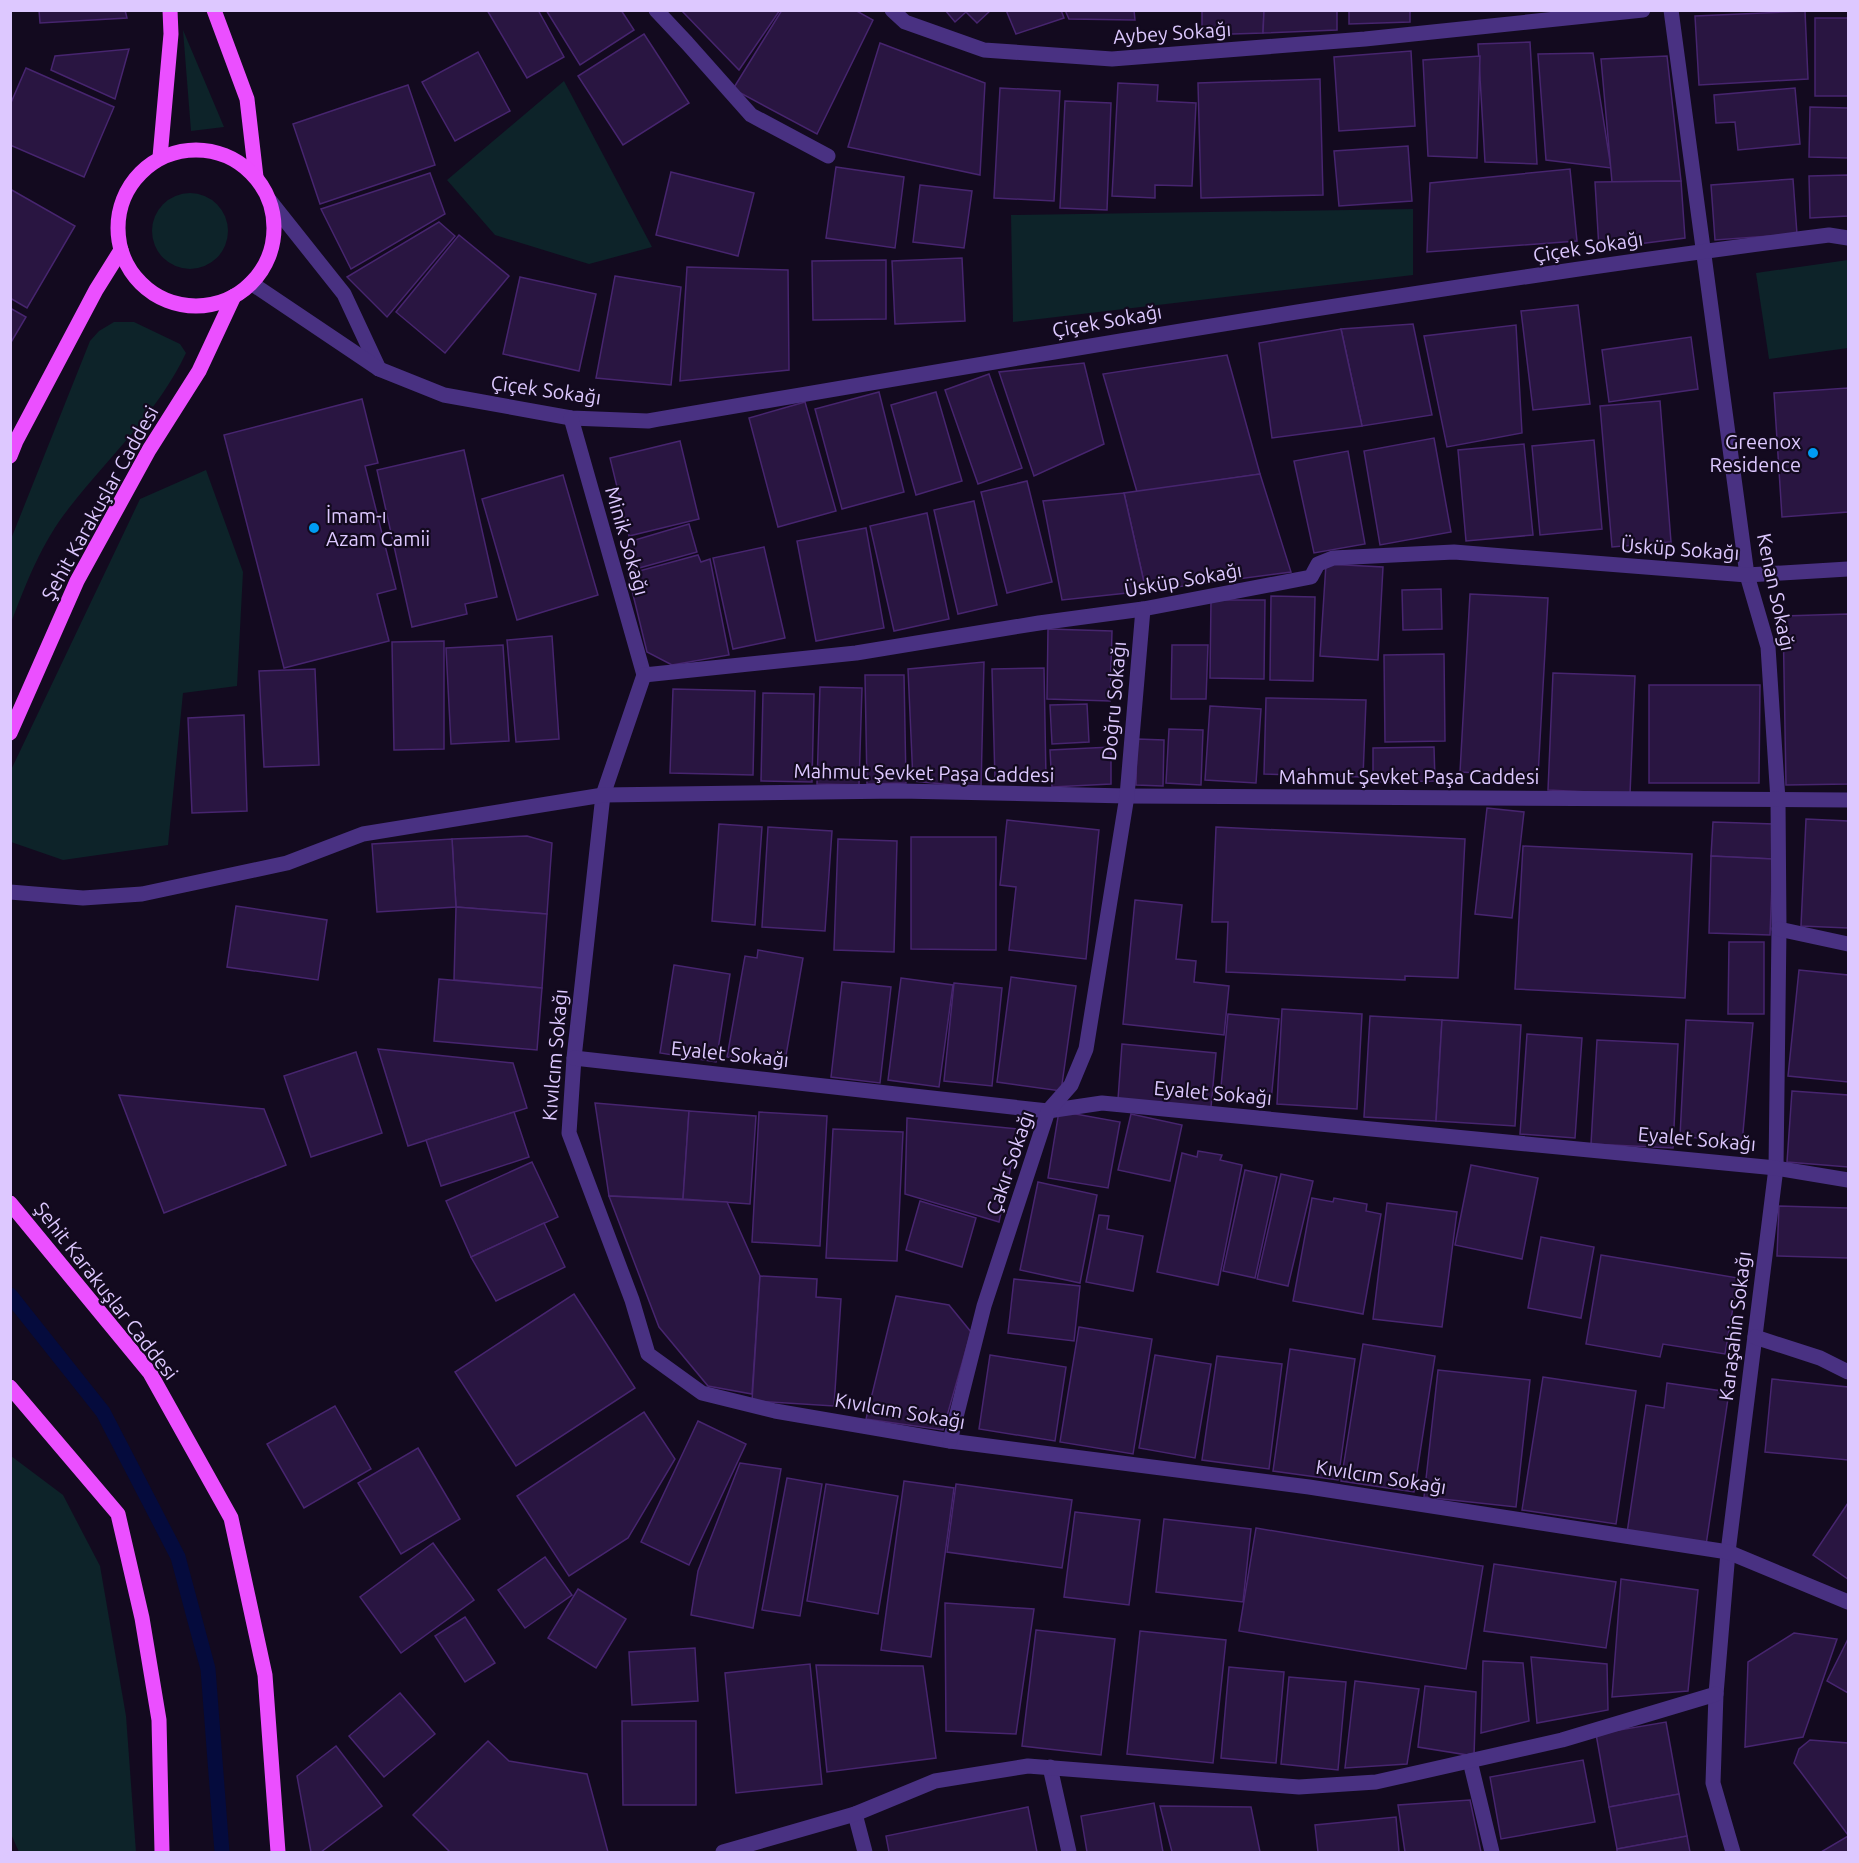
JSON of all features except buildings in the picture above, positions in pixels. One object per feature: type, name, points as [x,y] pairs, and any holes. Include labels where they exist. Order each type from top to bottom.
[{"type":"main road","points":[[160,158],[171,34],[170,10]]},
{"type":"main road","points":[[214,10],[248,99],[256,177]]},
{"type":"main road","points":[[185,150],[212,151],[236,160],[256,177],[270,201],[274,222],[272,244],[265,265],[251,283],[234,296],[212,304],[189,306],[166,300],[147,288],[131,272],[121,250],[118,229],[120,207],[128,188],[142,170],[160,158],[185,150]]},
{"type":"main road","points":[[10,456],[96,290],[121,250]]},
{"type":"main road","name":"Şehit Karakuşlar Caddesi","points":[[10,733],[77,581],[149,450],[199,371],[234,296]]},
{"type":"main road","name":"Şehit Karakuşlar Caddesi","points":[[10,1203],[150,1373],[231,1518],[265,1675],[278,1852]]},
{"type":"main road","points":[[10,1387],[118,1514],[142,1618],[159,1720],[162,1852]]},
{"type":"street","points":[[656,10],[751,115],[828,156]]},
{"type":"street","name":"Aybey Sokağı","points":[[892,10],[905,22],[984,50],[1112,59],[1353,40],[1643,10]]},
{"type":"street","name":"Kenan Sokağı","points":[[1671,10],[1747,575],[1768,647],[1778,800]]},
{"type":"street","points":[[270,201],[344,294],[380,369]]},
{"type":"street","name":"Çiçek Sokağı","points":[[251,283],[380,369],[444,395],[571,418],[648,421],[1200,326],[1703,250],[1829,235],[1848,238]]},
{"type":"street","name":"Minik Sokağı","points":[[571,418],[644,675]]},
{"type":"street","name":"Üsküp Sokağı","points":[[644,675],[856,653],[1039,623],[1143,609],[1311,577],[1318,564],[1333,558],[1454,552],[1747,575],[1848,569]]},
{"type":"street","name":"Doğru Sokağı","points":[[1127,796],[1143,609]]},
{"type":"street","points":[[603,795],[644,675]]},
{"type":"street","name":"Mahmut Şevket Paşa Caddesi","points":[[10,892],[83,898],[142,894],[287,863],[363,834],[603,795],[900,791],[1127,796],[1848,800]]},
{"type":"street","name":"Kıvılcım Sokağı","points":[[603,795],[574,1058],[569,1133],[632,1300],[648,1354],[702,1393],[775,1411],[950,1441],[1309,1487],[1728,1552],[1848,1602]]},
{"type":"street","name":"Çakır Sokağı","points":[[950,1441],[984,1306],[1048,1111],[1071,1085],[1086,1049],[1127,796]]},
{"type":"street","name":"Karaşahin Sokağı","points":[[1733,1852],[1713,1783],[1716,1694],[1728,1552],[1776,1168],[1778,800]]},
{"type":"street","points":[[1779,929],[1848,944]]},
{"type":"street","name":"Eyalet Sokağı","points":[[574,1058],[1048,1111],[1102,1103],[1776,1168],[1848,1180]]},
{"type":"street","points":[[1755,1337],[1820,1358],[1848,1372]]},
{"type":"street","points":[[723,1852],[855,1814],[934,1781],[1028,1766],[1299,1787],[1376,1782],[1562,1740],[1716,1694]]},
{"type":"street","points":[[1470,1761],[1492,1852]]},
{"type":"street","points":[[1050,1767],[1069,1852]]},
{"type":"street","points":[[855,1814],[865,1852]]},
{"type":"shaded area","points":[[183,30],[224,127],[191,131]]},
{"type":"shaded area","points":[[564,81],[652,247],[589,264],[495,235],[447,180]]},
{"type":"shaded area","points":[[190,193],[204,196],[217,204],[225,217],[228,231],[225,245],[217,258],[204,266],[190,269],[176,266],[163,258],[155,245],[152,231],[155,217],[163,204],[176,196]]},
{"type":"shaded area","points":[[1413,209],[1413,275],[1013,322],[1011,215]]},
{"type":"shaded area","points":[[1848,260],[1848,348],[1769,359],[1756,273]]},
{"type":"shaded area","points":[[114,322],[134,322],[180,344],[186,353],[175,375],[147,415],[59,521],[36,563],[11,623],[11,539],[90,341],[99,331]]},
{"type":"shaded area","points":[[206,470],[243,572],[237,686],[183,693],[168,845],[63,860],[11,842],[11,770],[140,499]]},
{"type":"shaded area","points":[[11,1456],[63,1495],[100,1566],[126,1716],[136,1852],[19,1852],[11,1834]]},
{"type":"waterway","points":[[10,1295],[103,1412],[178,1557],[208,1669],[222,1852]]},
{"type":"place","name":"Greenox Residence","points":[[1813,453]]},
{"type":"place","name":"İmam-ı Azam Camii","points":[[314,528]]}]
